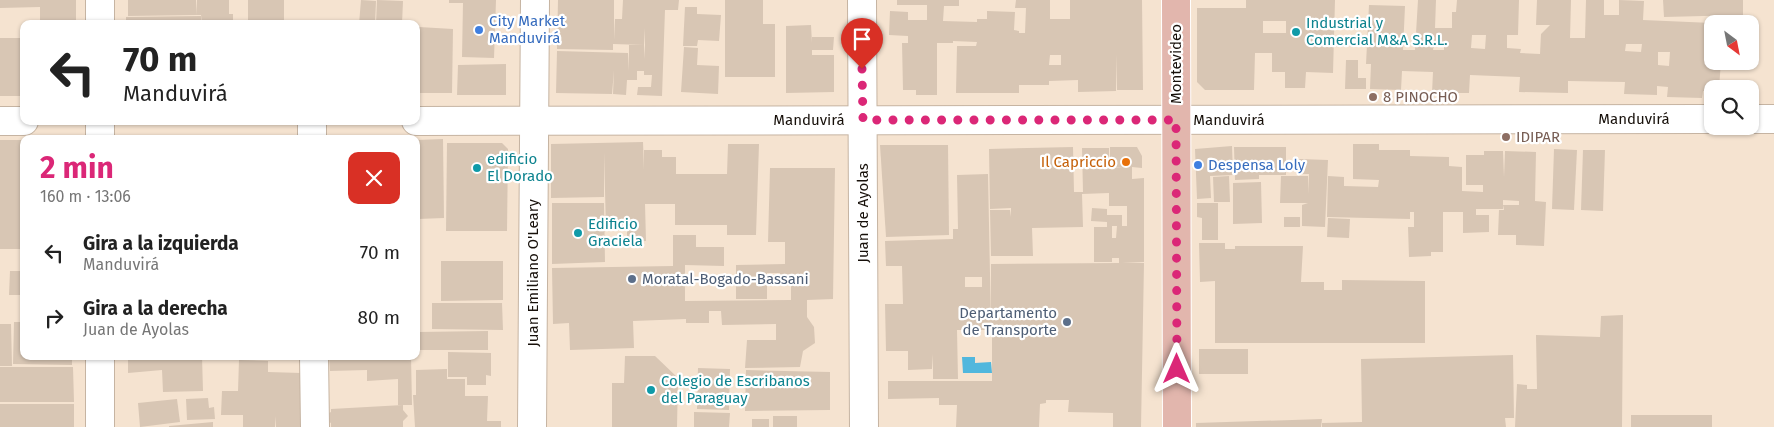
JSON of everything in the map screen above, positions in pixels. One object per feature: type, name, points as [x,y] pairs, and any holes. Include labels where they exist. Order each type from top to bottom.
[{"type":"main road","name":"Montevideo","points":[[1176,0],[1177,427]]},
{"type":"street","points":[[100,0],[100,20]]},
{"type":"street","name":"Juan Emiliano O'Leary","points":[[532,427],[535,0]]},
{"type":"street","name":"Juan de Ayolas","points":[[862,0],[864,427]]},
{"type":"street","name":"Manduvirá","points":[[420,121],[1704,119]]},
{"type":"street","points":[[1759,119],[1774,119]]},
{"type":"street","points":[[0,121],[20,121]]},
{"type":"street","points":[[100,360],[100,427]]},
{"type":"street","points":[[314,360],[315,427]]},
{"type":"water","points":[[962,357],[975,357],[975,363],[991,362],[992,373],[963,373]]},
{"type":"building","points":[[0,0],[76,0],[76,20],[40,20],[40,7],[0,8]]},
{"type":"building","points":[[128,0],[196,0],[197,15],[128,16]]},
{"type":"building","points":[[197,0],[229,0],[229,14],[233,14],[233,20],[202,20],[201,15],[197,15]]},
{"type":"building","points":[[248,0],[284,0],[284,20],[248,20]]},
{"type":"building","points":[[361,0],[376,1],[375,20],[359,20]]},
{"type":"building","points":[[377,0],[403,1],[402,20],[376,20]]},
{"type":"building","name":"City Market Manduvirá","points":[[449,0],[496,0],[494,58],[462,57],[463,3],[449,3]]},
{"type":"building","points":[[558,0],[614,0],[614,40],[615,19],[622,19],[623,0],[679,0],[678,10],[665,10],[662,96],[637,95],[638,87],[651,87],[652,75],[644,75],[644,71],[637,71],[637,80],[627,80],[626,95],[613,94],[614,70],[612,94],[556,93],[557,51],[628,53],[629,71],[629,45],[644,45],[613,44],[613,50],[557,49]]},
{"type":"building","points":[[725,0],[763,0],[763,24],[775,24],[775,77],[725,77]]},
{"type":"building","points":[[897,0],[959,0],[959,6],[944,6],[943,21],[977,22],[977,19],[987,19],[987,11],[1015,12],[1014,30],[1019,31],[1019,33],[1025,33],[1026,8],[1015,8],[1016,0],[1050,0],[1050,19],[1070,19],[1070,0],[1142,0],[1143,90],[1117,90],[1116,54],[1116,91],[1078,92],[1078,80],[1049,81],[1049,85],[1019,85],[1019,93],[956,93],[957,46],[976,46],[977,42],[953,41],[953,43],[937,43],[937,95],[916,95],[916,90],[903,90],[902,43],[908,43],[908,36],[889,35],[890,11],[908,12],[908,20],[927,20],[927,5],[897,5]],"holes":[[[1050,55],[1061,55],[1061,65],[1049,65]]]},
{"type":"building","points":[[1246,0],[1335,0],[1333,73],[1306,72],[1305,88],[1285,88],[1285,72],[1272,72],[1272,53],[1255,53],[1254,90],[1205,90],[1197,82],[1197,8],[1246,8]],"holes":[[[1263,21],[1286,21],[1286,33],[1263,33]]]},
{"type":"building","points":[[1418,0],[1436,0],[1435,28],[1452,28],[1452,12],[1456,12],[1457,0],[1519,0],[1518,35],[1507,35],[1507,48],[1521,49],[1520,53],[1540,54],[1541,34],[1550,25],[1536,25],[1537,0],[1571,0],[1570,38],[1585,38],[1586,0],[1604,0],[1604,15],[1619,15],[1619,0],[1644,1],[1643,20],[1704,23],[1704,70],[1720,70],[1720,80],[1704,80],[1702,98],[1667,97],[1668,87],[1657,86],[1657,95],[1624,94],[1625,82],[1568,81],[1568,93],[1519,92],[1520,77],[1470,75],[1469,93],[1432,93],[1433,72],[1402,71],[1401,90],[1370,89],[1371,64],[1366,64],[1369,5],[1405,6],[1403,50],[1415,50]],"holes":[[[1472,35],[1486,35],[1485,49],[1471,48]],[[1626,44],[1642,44],[1641,52],[1625,51]],[[1434,45],[1444,45],[1444,50],[1433,50]],[[1658,52],[1670,52],[1669,66],[1658,65]]]},
{"type":"building","points":[[1663,0],[1743,0],[1743,15],[1664,17]]},
{"type":"building","points":[[685,7],[697,7],[697,14],[721,15],[719,41],[698,40],[697,46],[683,46]]},
{"type":"building","points":[[201,16],[201,20],[126,20],[126,17]]},
{"type":"building","points":[[811,25],[812,43],[812,37],[834,37],[833,50],[812,50],[812,55],[834,55],[834,92],[786,93],[786,26]]},
{"type":"building","points":[[420,27],[453,29],[452,93],[420,93]]},
{"type":"building","points":[[0,38],[20,38],[20,96],[0,96]]},
{"type":"building","points":[[684,47],[698,48],[697,65],[719,66],[718,94],[681,92]]},
{"type":"building","points":[[1346,60],[1358,60],[1358,78],[1366,78],[1366,89],[1345,89]]},
{"type":"building","points":[[506,64],[506,95],[457,95],[458,65]]},
{"type":"building","points":[[443,139],[444,218],[420,219],[420,140]]},
{"type":"building","points":[[0,140],[20,140],[20,249],[0,249]]},
{"type":"building","points":[[643,142],[644,170],[644,150],[662,150],[662,157],[676,157],[676,174],[727,174],[728,144],[759,144],[756,235],[727,235],[727,225],[675,225],[675,204],[645,204],[646,241],[627,242],[627,228],[606,229],[604,152],[604,197],[551,198],[551,144]]},
{"type":"building","name":"edificio El Dorado","points":[[447,143],[502,143],[508,149],[507,231],[446,231]]},
{"type":"building","points":[[1353,144],[1379,144],[1379,150],[1410,150],[1410,156],[1449,157],[1449,166],[1462,167],[1462,191],[1483,192],[1483,185],[1466,185],[1466,155],[1484,155],[1484,151],[1503,151],[1504,177],[1505,151],[1536,152],[1535,201],[1546,202],[1544,246],[1516,245],[1516,235],[1498,235],[1499,210],[1504,210],[1503,205],[1503,209],[1476,209],[1476,215],[1489,215],[1489,232],[1463,233],[1463,212],[1443,212],[1443,252],[1431,252],[1431,256],[1409,257],[1408,227],[1414,227],[1414,212],[1410,212],[1410,219],[1327,217],[1328,176],[1344,177],[1344,186],[1378,187],[1379,180],[1353,179]],"holes":[[[1503,200],[1519,201],[1519,205],[1503,205]]]},
{"type":"building","points":[[880,145],[948,145],[949,235],[886,237]]},
{"type":"building","points":[[1232,146],[1233,175],[1210,176],[1211,198],[1197,199],[1195,149]]},
{"type":"building","points":[[1073,147],[1074,192],[1083,192],[1082,148],[1109,148],[1109,168],[1123,168],[1110,167],[1110,147],[1137,147],[1142,156],[1142,168],[1132,167],[1132,179],[1144,178],[1144,262],[1122,262],[1144,263],[1141,427],[1113,427],[1113,413],[1068,412],[1069,400],[1046,400],[1046,403],[1040,404],[1039,427],[956,427],[957,405],[939,405],[939,398],[888,399],[888,381],[992,381],[992,330],[957,330],[958,379],[933,379],[933,354],[932,369],[908,370],[908,351],[886,351],[885,304],[903,304],[902,266],[886,266],[885,241],[953,239],[953,229],[958,229],[957,175],[988,174],[991,324],[991,264],[1119,263],[1119,258],[1112,258],[1112,262],[1094,262],[1094,227],[1107,227],[1107,222],[1091,221],[1092,208],[1107,209],[1107,215],[1122,215],[1122,226],[1127,226],[1127,206],[1109,206],[1109,193],[1082,194],[1083,227],[1032,228],[1033,256],[991,256],[990,210],[1010,210],[1011,217],[1011,208],[990,209],[989,149]],"holes":[[[1112,226],[1117,226],[1116,238],[1112,238]],[[965,277],[982,277],[982,287],[965,287]]]},
{"type":"building","points":[[1234,147],[1286,147],[1286,175],[1259,175],[1259,179],[1235,180]]},
{"type":"building","points":[[1554,149],[1577,150],[1574,210],[1552,209]]},
{"type":"building","points":[[1583,150],[1605,150],[1603,211],[1581,210]]},
{"type":"building","points":[[1299,159],[1328,160],[1325,227],[1302,226],[1302,205],[1308,203],[1280,203],[1281,176],[1308,176],[1308,194],[1309,174],[1299,174]]},
{"type":"building","points":[[770,168],[835,168],[833,299],[807,300],[807,317],[814,327],[815,343],[803,351],[800,367],[745,368],[747,340],[776,340],[776,324],[722,325],[721,311],[709,311],[709,323],[686,323],[686,319],[633,321],[634,348],[570,350],[569,323],[553,324],[552,268],[673,266],[673,235],[696,235],[696,247],[724,247],[724,266],[685,265],[685,301],[791,300],[791,275],[780,275],[780,273],[767,273],[767,299],[736,299],[736,265],[785,264],[785,242],[768,242]]},
{"type":"building","points":[[1229,176],[1230,202],[1214,202],[1213,177]]},
{"type":"building","points":[[1261,182],[1262,223],[1233,224],[1233,183]]},
{"type":"building","name":"Edificio Graciela","points":[[552,203],[604,203],[605,262],[552,264]]},
{"type":"building","points":[[1197,203],[1218,203],[1218,240],[1202,240],[1202,218],[1197,217]]},
{"type":"building","points":[[1284,217],[1300,217],[1300,227],[1284,227]]},
{"type":"building","points":[[1328,218],[1350,219],[1349,238],[1327,237]]},
{"type":"building","points":[[1199,243],[1225,243],[1225,249],[1235,249],[1235,246],[1303,246],[1301,282],[1324,282],[1324,290],[1342,290],[1342,280],[1425,281],[1425,343],[1215,343],[1215,281],[1200,282]]},
{"type":"building","points":[[441,261],[503,261],[503,300],[441,301]]},
{"type":"building","points":[[10,271],[20,271],[20,295],[9,295]]},
{"type":"building","points":[[432,303],[502,303],[503,330],[432,329]]},
{"type":"building","points":[[1623,315],[1622,427],[1515,427],[1517,384],[1527,385],[1527,389],[1537,389],[1536,335],[1600,337],[1601,316]]},
{"type":"building","points":[[14,322],[20,322],[20,360],[72,360],[72,365],[13,364]]},
{"type":"building","points":[[0,324],[11,324],[12,366],[0,366]]},
{"type":"building","points":[[488,331],[488,350],[420,350],[420,332]]},
{"type":"building","points":[[1199,349],[1248,349],[1248,374],[1199,374]]},
{"type":"building","points":[[448,352],[491,353],[491,376],[486,375],[486,385],[467,385],[467,377],[448,377]]},
{"type":"building","points":[[1513,355],[1514,418],[1505,418],[1506,427],[1322,427],[1322,423],[1362,422],[1361,359]]},
{"type":"building","points":[[625,356],[655,356],[678,378],[677,427],[612,427],[612,383],[624,383]]},
{"type":"building","points":[[128,360],[202,360],[203,391],[163,392],[162,370],[128,373]]},
{"type":"building","points":[[239,360],[268,361],[268,372],[301,373],[302,427],[276,427],[276,416],[275,427],[243,427],[243,415],[221,415],[222,391],[238,391]]},
{"type":"building","points":[[329,360],[411,360],[412,405],[398,405],[398,379],[367,381],[367,370],[330,371]]},
{"type":"building","points":[[0,367],[73,367],[74,402],[0,402]]},
{"type":"building","points":[[698,368],[730,369],[729,410],[697,409]]},
{"type":"building","points":[[447,369],[447,379],[465,379],[465,396],[488,396],[487,421],[501,421],[501,427],[415,427],[413,395],[416,395],[416,370]]},
{"type":"building","points":[[746,370],[830,372],[830,410],[745,411]]},
{"type":"building","points":[[208,398],[209,408],[214,407],[215,419],[187,420],[186,399]]},
{"type":"building","points":[[177,399],[180,422],[140,427],[138,403]]},
{"type":"building","points":[[0,404],[74,404],[74,427],[0,427]]},
{"type":"building","points":[[403,405],[403,410],[408,416],[403,421],[403,427],[331,427],[331,423],[327,421],[327,414],[331,412],[331,409]]},
{"type":"building","points":[[694,412],[730,413],[729,427],[694,427]]},
{"type":"building","points":[[1631,415],[1712,415],[1712,427],[1631,427]]},
{"type":"building","points":[[773,416],[797,416],[797,427],[773,427]]},
{"type":"building","points":[[752,419],[769,419],[769,427],[752,427]]},
{"type":"building","points":[[1322,419],[1321,427],[1196,427],[1196,423]]},
{"type":"building","points":[[213,422],[213,427],[169,427],[169,426]]},
{"type":"place","name":"City Market Manduvirá","points":[[479,30]]},
{"type":"place","name":"Industrial y Comercial M&A S.R.L.","points":[[1296,32]]},
{"type":"place","name":"8 PINOCHO","points":[[1373,97]]},
{"type":"place","name":"IDIPAR","points":[[1506,137]]},
{"type":"place","name":"Il Capriccio","points":[[1126,162]]},
{"type":"place","name":"Despensa Loly","points":[[1198,165]]},
{"type":"place","name":"edificio El Dorado","points":[[477,168]]},
{"type":"place","name":"Edificio Graciela","points":[[578,233]]},
{"type":"place","name":"Moratal-Bogado-Bassani","points":[[632,279]]},
{"type":"place","name":"Departamento de Transporte","points":[[1067,322]]},
{"type":"place","name":"Colegio de Escribanos del Paraguay","points":[[651,390]]},
{"type":"route","points":[[862,69],[863,120],[1176,120],[1177,369]]}]
